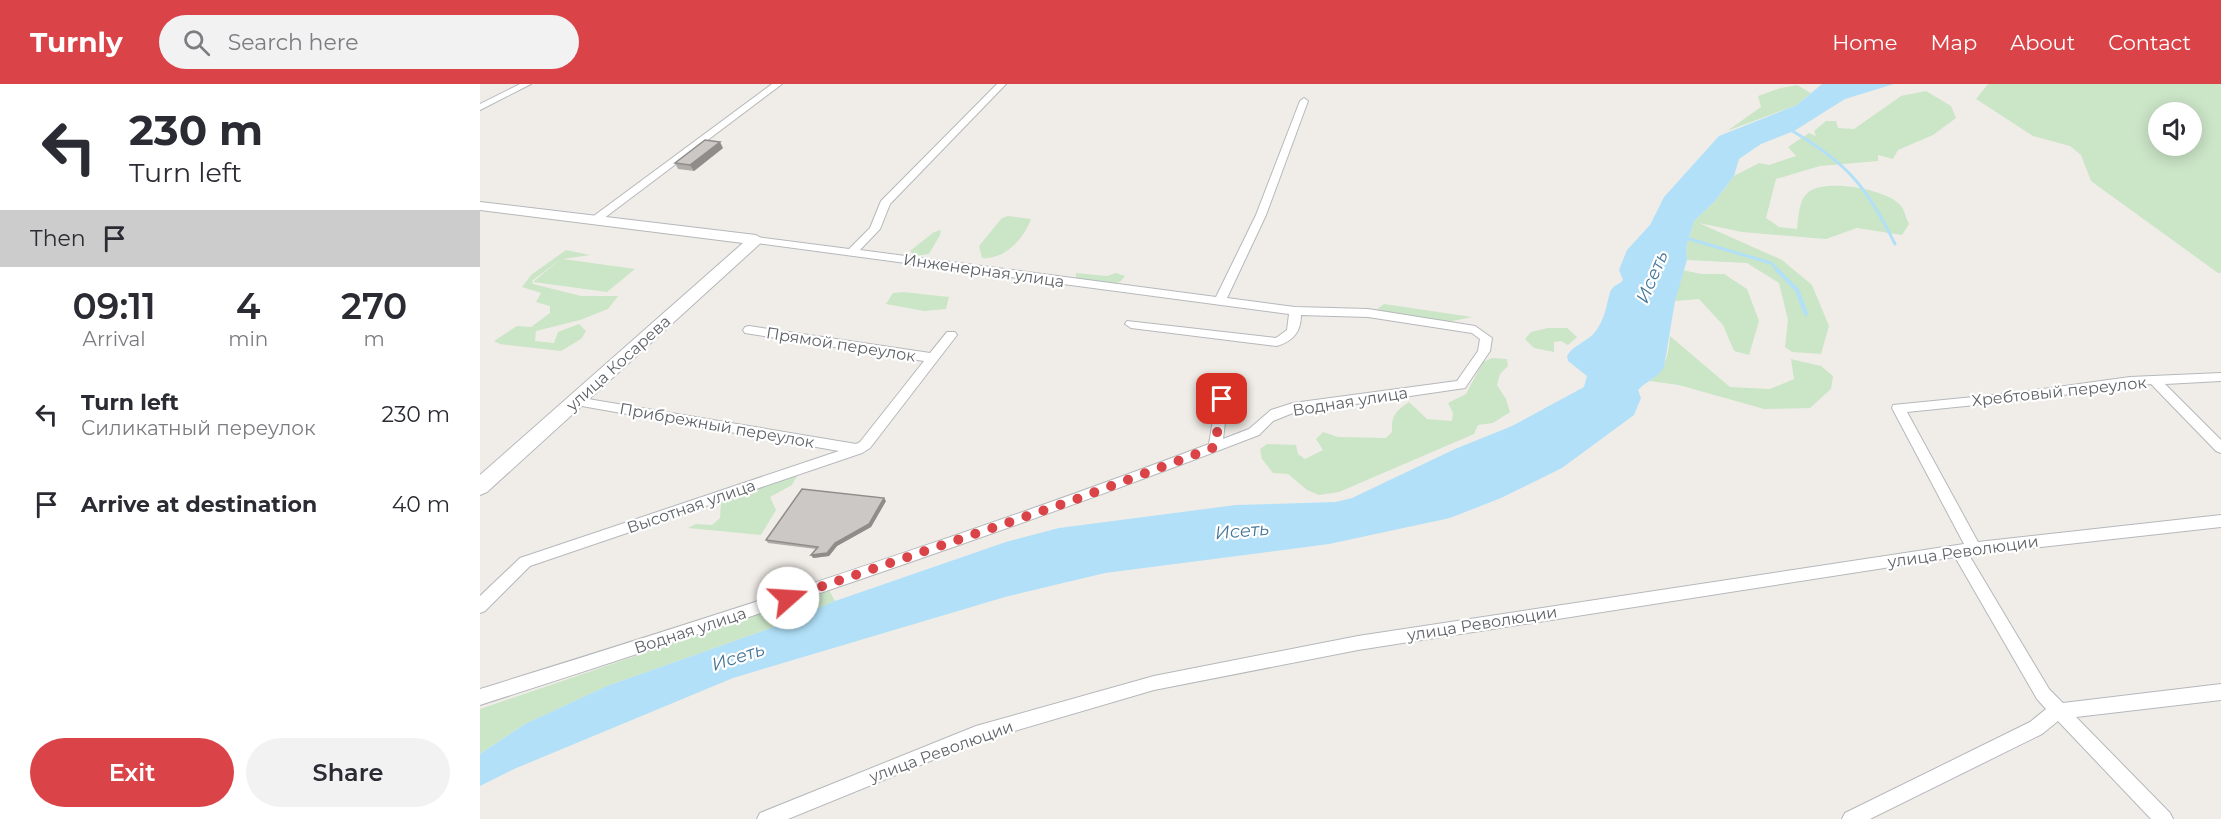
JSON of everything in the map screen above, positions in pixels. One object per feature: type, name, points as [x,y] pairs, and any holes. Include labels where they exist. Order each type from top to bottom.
[{"type":"street","points":[[480,107],[527,84]]},
{"type":"street","points":[[595,220],[778,84]]},
{"type":"street","points":[[852,252],[875,230],[885,203],[1002,84]]},
{"type":"street","points":[[1220,301],[1261,215],[1304,101]]},
{"type":"street","name":"Инженерная улица","points":[[480,206],[852,252],[1295,311],[1368,313],[1475,330],[1486,338]]},
{"type":"street","name":"улица Косарева","points":[[480,487],[756,240]]},
{"type":"street","points":[[1131,324],[1277,342],[1288,338],[1296,326],[1295,311]]},
{"type":"street","name":"Прямой переулок","points":[[749,330],[933,358]]},
{"type":"street","points":[[857,450],[864,445],[951,335]]},
{"type":"street","name":"Водная улица","points":[[480,697],[750,611],[1074,500],[1254,432],[1269,417],[1286,410],[1325,405],[1339,400],[1461,385],[1484,351],[1486,338]]},
{"type":"street","name":"Хребтовый переулок","points":[[1966,550],[1898,408],[2014,397],[2130,381],[2221,377]]},
{"type":"street","points":[[2156,381],[2221,448]]},
{"type":"street","points":[[1215,447],[1222,399]]},
{"type":"street","name":"Прибрежный переулок","points":[[576,401],[857,450]]},
{"type":"street","name":"Высотная улица","points":[[480,606],[525,562],[857,450]]},
{"type":"street","name":"улица Революции","points":[[765,819],[976,734],[1154,683],[1370,641],[1782,576],[1966,550],[2221,521]]},
{"type":"street","points":[[1966,550],[2043,694],[2057,711],[2151,802],[2164,819]]},
{"type":"street","points":[[1851,819],[2036,728],[2057,711],[2221,692]]},
{"type":"green space","points":[[1988,84],[2221,84],[2221,273],[2091,181],[2081,155],[2070,146],[2033,136],[1976,99]]},
{"type":"green space","points":[[1797,85],[1811,93],[1797,105],[1727,131],[1761,107],[1758,96]]},
{"type":"green space","points":[[1926,91],[1951,106],[1956,118],[1933,135],[1898,150],[1893,159],[1878,155],[1878,161],[1820,166],[1776,179],[1766,218],[1779,227],[1797,229],[1801,203],[1806,194],[1819,188],[1844,186],[1872,191],[1895,201],[1902,207],[1909,224],[1902,235],[1857,228],[1826,239],[1742,232],[1699,223],[1782,260],[1812,285],[1829,326],[1821,354],[1792,352],[1785,347],[1788,320],[1779,283],[1747,263],[1687,260],[1686,247],[1694,221],[1715,201],[1734,176],[1759,163],[1769,165],[1796,156],[1788,147],[1809,133],[1816,136],[1814,131],[1826,121],[1836,121],[1838,128],[1854,129],[1901,96]]},
{"type":"green space","points":[[1008,216],[1031,219],[1023,234],[1012,247],[998,256],[982,258],[979,246],[1002,218]]},
{"type":"green space","points":[[941,230],[929,254],[915,256],[910,251],[934,232]]},
{"type":"green space","points":[[566,250],[590,255],[563,259],[635,269],[607,292],[533,282],[561,259],[532,281],[533,284],[581,296],[618,296],[608,309],[580,320],[536,331],[535,341],[554,343],[558,332],[579,324],[586,331],[581,339],[561,351],[500,344],[494,341],[517,326],[531,327],[550,313],[550,306],[536,302],[541,293],[522,287],[531,275]]},
{"type":"green space","points":[[1682,270],[1701,274],[1724,274],[1747,289],[1759,321],[1749,355],[1734,351],[1723,325],[1699,299],[1675,301]]},
{"type":"green space","points":[[1076,273],[1107,276],[1116,273],[1125,276],[1120,282],[1115,283],[1076,279]]},
{"type":"green space","points":[[893,293],[949,297],[946,309],[924,311],[886,304]]},
{"type":"green space","points":[[1384,304],[1472,317],[1448,322],[1387,313],[1377,309]]},
{"type":"green space","points":[[1548,328],[1567,328],[1577,337],[1568,345],[1561,341],[1554,342],[1554,352],[1534,348],[1525,339],[1531,332]]},
{"type":"green space","points":[[1670,336],[1730,387],[1770,389],[1794,379],[1791,359],[1821,366],[1833,376],[1831,389],[1810,408],[1764,409],[1679,385],[1649,381],[1663,367]]},
{"type":"green space","points":[[1492,358],[1507,359],[1508,366],[1500,374],[1497,385],[1506,399],[1510,412],[1493,423],[1478,425],[1474,434],[1339,492],[1319,495],[1307,490],[1288,474],[1273,473],[1262,459],[1260,449],[1267,444],[1296,445],[1298,454],[1305,459],[1323,450],[1316,439],[1323,432],[1338,437],[1386,438],[1392,432],[1392,421],[1395,414],[1409,402],[1427,419],[1452,421],[1453,413],[1448,403],[1466,394],[1483,362]]},
{"type":"green space","points":[[799,473],[792,485],[770,497],[776,510],[761,535],[688,528],[696,524],[712,525],[720,518],[721,502]]},
{"type":"green space","points":[[829,590],[835,601],[771,628],[607,686],[525,724],[480,754],[480,709]]},
{"type":"water","name":"Исеть","points":[[1822,84],[1894,84],[1845,99],[1794,131],[1761,144],[1739,159],[1734,176],[1715,201],[1694,221],[1686,247],[1687,260],[1675,301],[1664,367],[1659,374],[1638,390],[1641,398],[1634,415],[1562,468],[1501,498],[1450,518],[1329,544],[1105,573],[1005,597],[733,678],[514,769],[480,786],[480,754],[525,724],[607,686],[771,628],[835,601],[1006,542],[1059,528],[1236,505],[1336,502],[1352,498],[1455,449],[1512,426],[1584,387],[1587,376],[1568,361],[1567,356],[1592,335],[1601,322],[1611,290],[1623,280],[1619,270],[1627,250],[1650,225],[1664,197],[1719,136],[1797,105]]},
{"type":"building","points":[[705,140],[720,142],[690,165],[675,163]]},
{"type":"building","points":[[802,489],[884,498],[869,524],[835,543],[827,553],[811,555],[818,547],[766,540]]},
{"type":"waterway","points":[[1789,129],[1840,164],[1864,190],[1895,244]]},
{"type":"waterway","points":[[1686,238],[1771,263],[1779,271]]},
{"type":"waterway","points":[[1777,270],[1797,290],[1806,314]]},
{"type":"route","points":[[788,598],[1074,500],[1215,447],[1222,399]]}]
